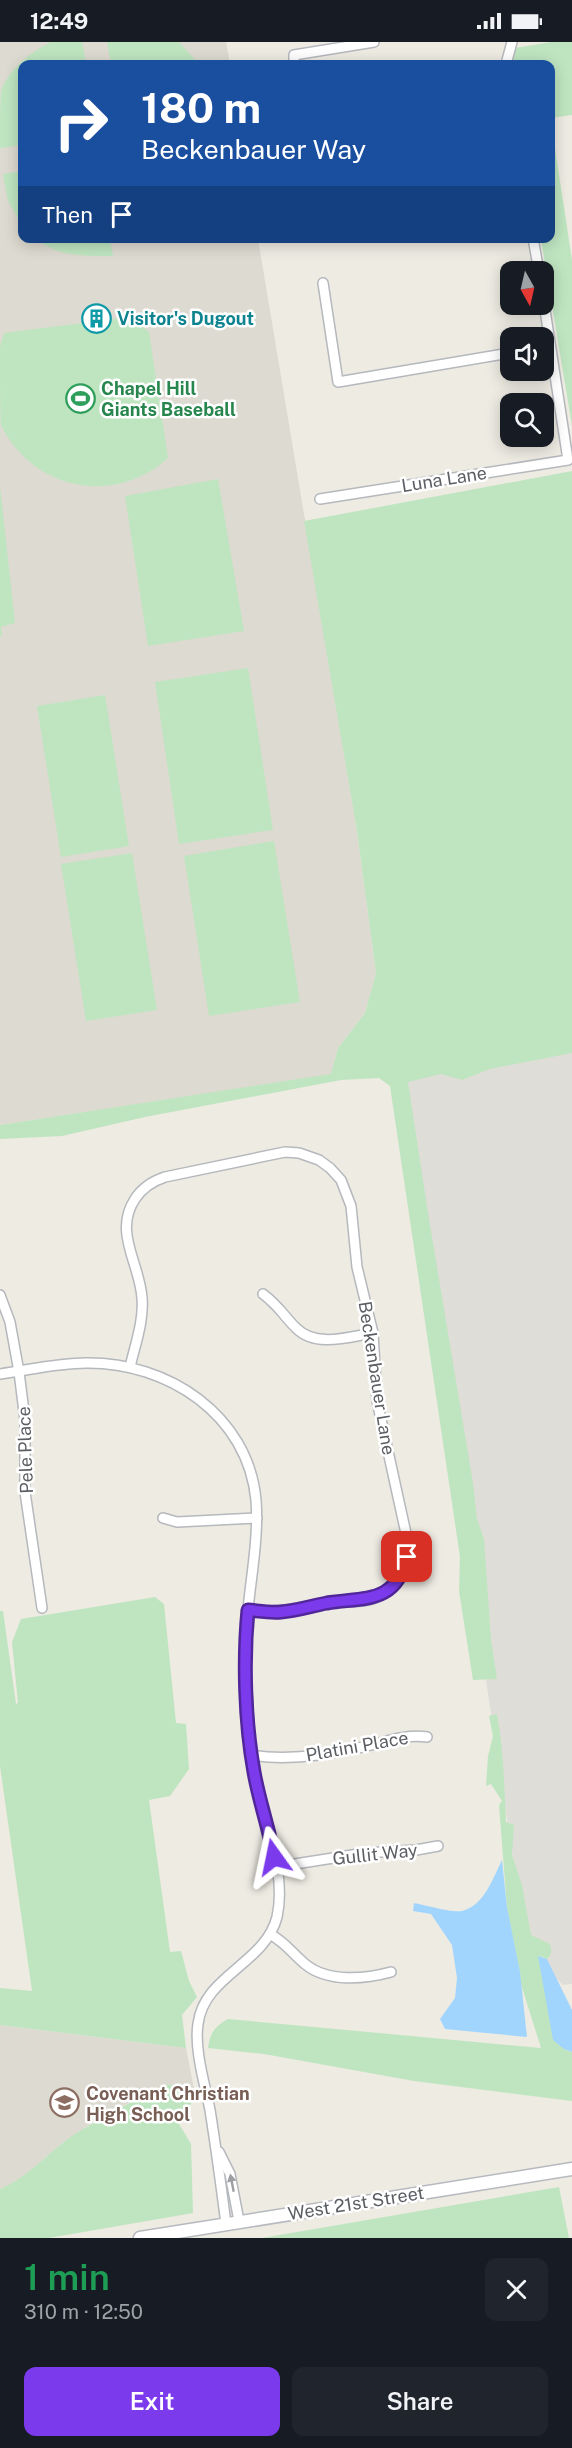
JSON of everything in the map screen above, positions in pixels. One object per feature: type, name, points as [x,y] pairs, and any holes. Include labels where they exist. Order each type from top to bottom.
[{"type":"street","points":[[294,60],[294,55],[374,42]]},
{"type":"street","points":[[507,60],[513,42]]},
{"type":"street","points":[[534,243],[537,261]]},
{"type":"street","points":[[323,283],[338,382],[500,355]]},
{"type":"street","name":"Luna Lane","points":[[320,499],[568,460],[553,381]]},
{"type":"street","name":"Beckenbauer Lane","points":[[130,1367],[141,1319],[142,1302],[140,1285],[127,1239],[126,1224],[131,1206],[142,1191],[154,1181],[165,1177],[275,1154],[297,1153],[314,1157],[337,1175],[349,1196],[357,1267],[373,1333],[377,1401],[407,1542],[407,1557],[394,1585],[376,1597],[282,1612],[248,1610]]},
{"type":"street","points":[[263,1294],[279,1307],[300,1332],[315,1339],[327,1340],[373,1333]]},
{"type":"street","name":"Pele Place","points":[[0,1295],[11,1327],[19,1372],[25,1420],[25,1492],[42,1608]]},
{"type":"street","points":[[0,1374],[79,1363],[130,1367],[182,1387],[207,1405],[224,1422],[248,1466],[255,1490],[257,1518],[246,1655],[251,1755],[276,1867],[279,1901],[270,1934],[259,1950],[210,1993],[203,2004],[198,2020],[198,2041],[226,2223]]},
{"type":"street","points":[[163,1518],[177,1522],[257,1518]]},
{"type":"street","name":"Platini Place","points":[[251,1755],[310,1755],[351,1749],[410,1735],[427,1737]]},
{"type":"street","name":"Gullit Way","points":[[276,1867],[364,1853],[416,1850],[438,1846]]},
{"type":"street","points":[[270,1934],[287,1944],[305,1964],[322,1974],[367,1978],[391,1972]]},
{"type":"street","points":[[216,2148],[230,2174],[239,2221]]},
{"type":"street","name":"West 21st Street","points":[[140,2238],[572,2169]]},
{"type":"shaded area","points":[[0,42],[226,42],[229,60],[18,60],[18,243],[259,243],[357,831],[376,973],[365,1013],[338,1048],[331,1075],[0,1125]]},
{"type":"shaded area","points":[[572,1039],[572,1984],[563,1985],[556,1978],[547,1959],[525,1940],[394,1067]]},
{"type":"shaded area","name":"Covenant Christian High School","points":[[0,2025],[186,2048],[195,2094],[183,2085],[164,2085],[99,2118],[60,2145],[17,2182],[0,2189]]},
{"type":"green space","points":[[51,42],[82,42],[85,60],[25,60]]},
{"type":"green space","points":[[107,42],[179,42],[195,60],[110,60]]},
{"type":"green space","points":[[551,42],[572,42],[572,115],[555,117],[555,60],[514,60],[515,48]]},
{"type":"green space","points":[[18,65],[18,146],[0,148],[1,91]]},
{"type":"green space","points":[[555,148],[572,260],[572,426],[554,315],[554,261],[545,261],[542,243],[555,243]]},
{"type":"green space","points":[[18,172],[18,218],[8,201],[3,174]]},
{"type":"green space","points":[[42,243],[111,243],[113,256],[63,252]]},
{"type":"green space","name":"Chapel Hill Giants Baseball","points":[[130,317],[149,332],[168,458],[147,473],[124,482],[100,486],[77,484],[54,477],[33,465],[15,447],[1,425],[0,347],[4,333]]},
{"type":"green space","points":[[572,471],[572,1053],[490,1069],[462,1080],[441,1074],[408,1082],[477,1519],[484,1539],[491,1639],[497,1679],[473,1680],[459,1591],[460,1557],[390,1086],[379,1078],[341,1080],[145,1117],[62,1136],[0,1139],[0,1125],[331,1074],[338,1048],[365,1013],[376,973],[357,831],[304,521]]},
{"type":"green space","points":[[218,479],[244,631],[148,646],[125,496]]},
{"type":"green space","points":[[0,487],[15,623],[1,627],[2,636],[0,636]]},
{"type":"green space","points":[[248,668],[273,830],[179,844],[155,682]]},
{"type":"green space","points":[[105,695],[129,846],[61,857],[37,706]]},
{"type":"green space","points":[[274,841],[300,1002],[209,1016],[184,856]]},
{"type":"green space","points":[[132,853],[157,1010],[86,1021],[61,864]]},
{"type":"green space","points":[[155,1597],[164,1604],[176,1723],[186,1724],[189,1769],[170,1796],[149,1800],[170,1952],[181,1951],[189,1981],[197,1997],[182,2015],[186,2048],[0,2025],[0,1988],[32,1991],[0,1766],[0,1611],[3,1611],[16,1704],[18,1703],[12,1642],[21,1619]]},
{"type":"green space","points":[[497,1714],[506,1822],[514,1825],[512,1855],[522,1885],[531,1935],[551,1946],[551,1954],[547,1959],[539,1956],[564,2049],[572,2052],[572,2101],[414,2081],[264,2054],[208,2048],[214,2030],[228,2019],[541,2048],[520,1981],[507,1907],[499,1805],[502,1801],[491,1784],[486,1786],[488,1756],[493,1736],[489,1716]]},
{"type":"green space","points":[[164,2085],[183,2085],[195,2094],[191,2104],[176,2119],[191,2144],[193,2213],[49,2238],[0,2238],[0,2189],[20,2178],[75,2134]]},
{"type":"green space","points":[[559,2187],[569,2238],[262,2238]]},
{"type":"water","points":[[502,1860],[507,1907],[520,1972],[527,2037],[445,2029],[440,2019],[455,1998],[457,1978],[452,1945],[431,1914],[413,1911],[414,1903],[452,1911],[470,1908],[487,1890]]},
{"type":"water","points":[[538,1956],[547,1959],[572,2010],[572,2052],[553,2040]]},
{"type":"place","name":"Visitor's Dugout","points":[[96,318]]},
{"type":"place","name":"Chapel Hill Giants Baseball","points":[[80,398]]},
{"type":"place","name":"Covenant Christian High School","points":[[65,2103]]},
{"type":"route","points":[[274,1857],[267,1821],[255,1780],[250,1745],[246,1655],[248,1610],[282,1612],[325,1603],[372,1599],[387,1591],[397,1581],[407,1557]]}]
